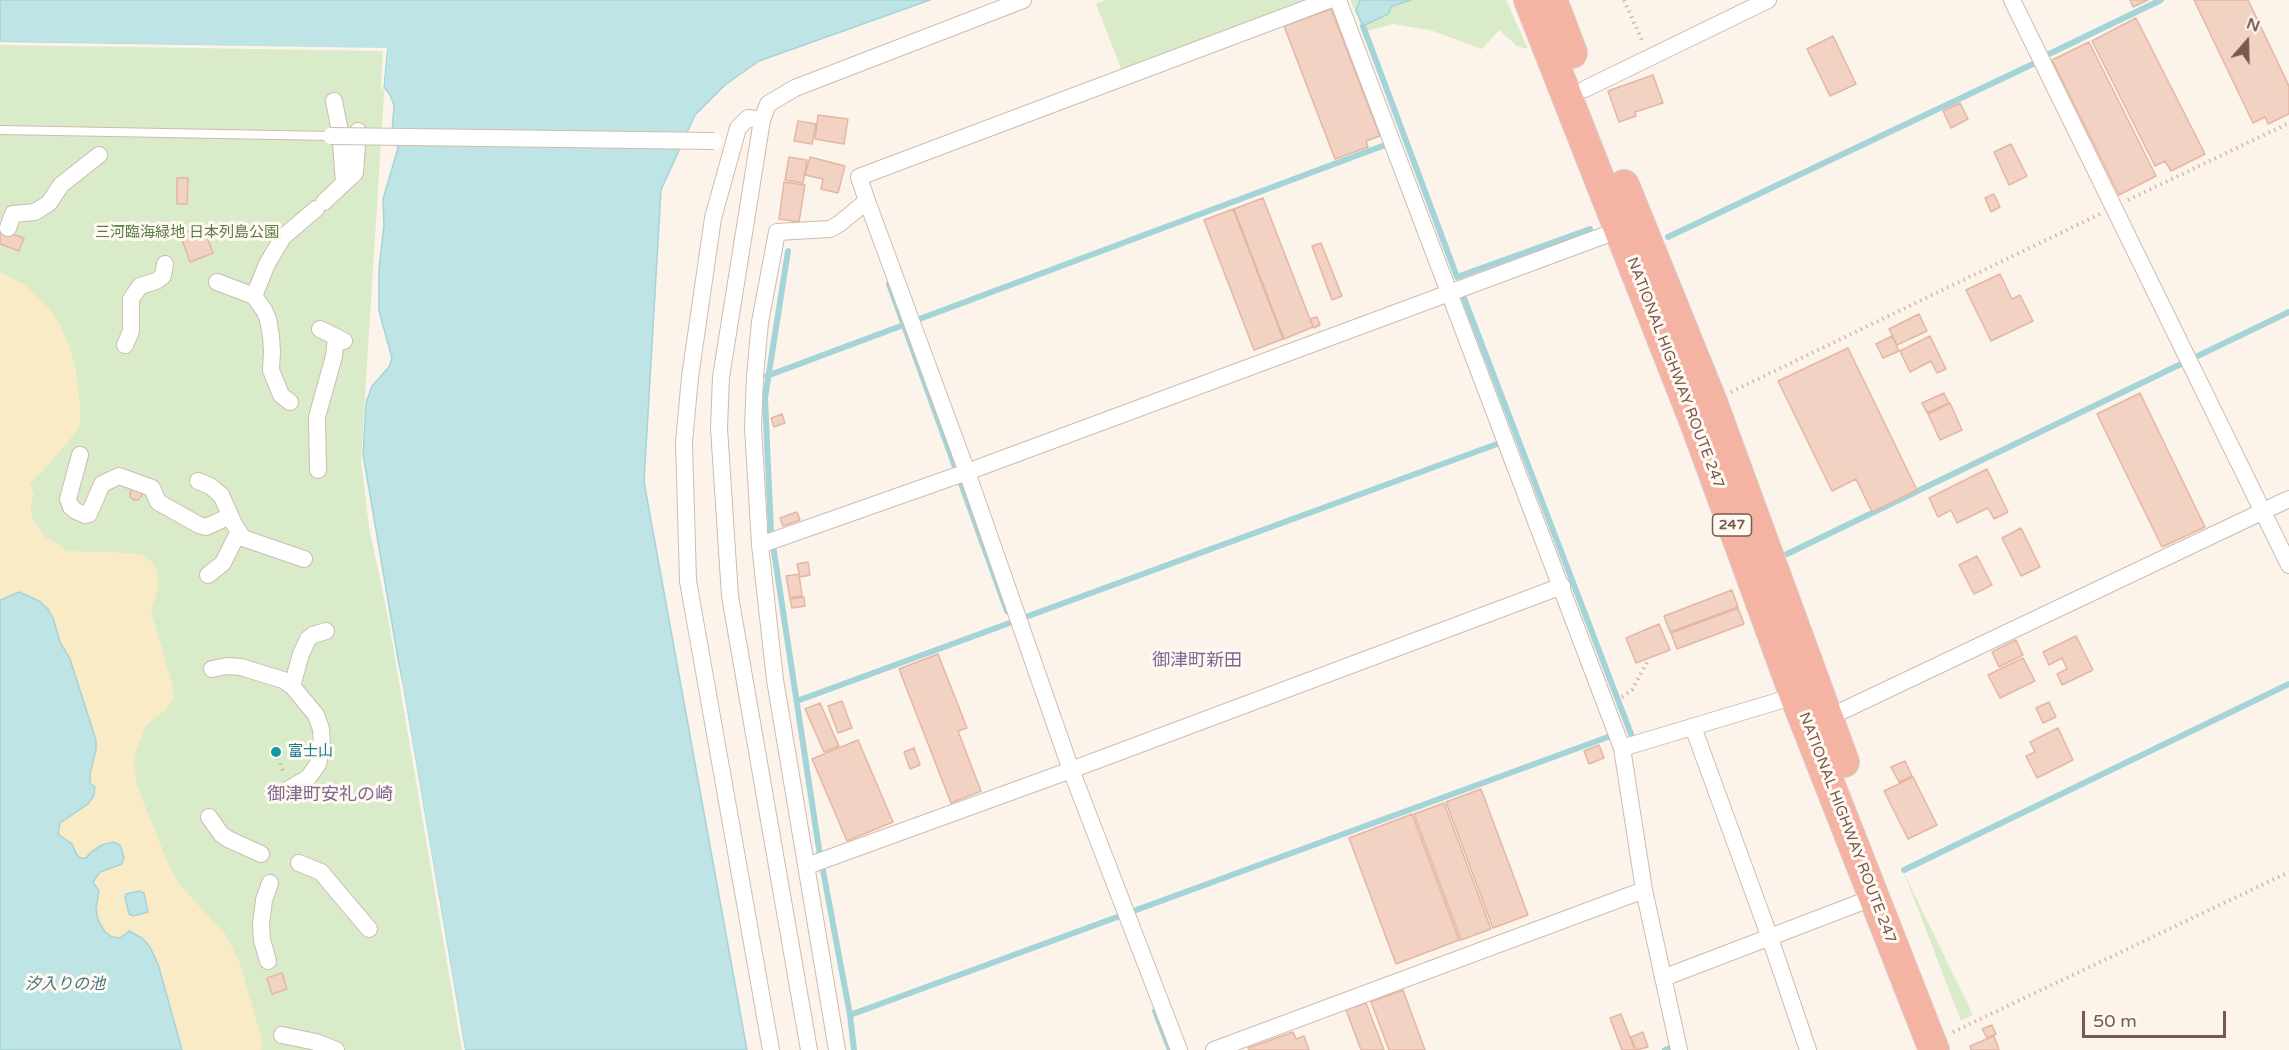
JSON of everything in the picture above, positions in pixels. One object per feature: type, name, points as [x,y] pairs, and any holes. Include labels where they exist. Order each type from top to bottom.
[{"type":"highway","name":"NATIONAL HIGHWAY ROUTE 247","points":[[1529,0],[1696,425],[1795,696],[1818,722]]},
{"type":"highway","name":"NATIONAL HIGHWAY ROUTE 247","points":[[1552,0],[1585,89],[1712,402],[1818,722],[1942,1045]]},
{"type":"street","points":[[809,1050],[730,596],[719,428],[721,377],[762,120],[768,104],[795,88],[1023,0]]},
{"type":"street","points":[[1179,1050],[1071,770],[859,177],[1329,0]]},
{"type":"street","points":[[1338,0],[1622,748],[1644,890],[1679,1050]]},
{"type":"street","points":[[1585,89],[1768,0]]},
{"type":"street","points":[[2012,0],[2289,565]]},
{"type":"street","points":[[334,101],[340,130],[344,183]]},
{"type":"street","points":[[762,120],[748,118],[738,128],[713,218],[690,377],[684,442],[688,581],[771,1050]]},
{"type":"street","points":[[254,296],[267,264],[283,237],[355,174],[358,131]]},
{"type":"street","points":[[331,136],[733,143]]},
{"type":"street","points":[[8,228],[13,214],[35,212],[50,203],[61,185],[99,155]]},
{"type":"street","points":[[837,1050],[775,680],[760,544],[753,427],[760,322],[777,232],[830,229],[867,201]]},
{"type":"street","points":[[760,544],[966,472],[1619,230]]},
{"type":"street","points":[[125,345],[131,331],[131,299],[140,286],[163,276],[165,264]]},
{"type":"street","points":[[217,282],[254,296],[268,319],[272,352],[271,370],[280,395],[290,402]]},
{"type":"street","points":[[318,470],[317,417],[340,339],[320,329]]},
{"type":"street","points":[[81,455],[68,499],[76,512],[89,514],[102,484],[119,476],[152,488],[158,502],[199,525],[206,527],[230,516]]},
{"type":"street","points":[[198,481],[210,486],[221,495],[243,538],[304,559]]},
{"type":"street","points":[[1818,722],[2289,499]]},
{"type":"street","points":[[208,575],[223,563],[239,534]]},
{"type":"street","points":[[807,866],[1562,586]]},
{"type":"street","points":[[292,686],[308,639],[326,631]]},
{"type":"street","points":[[212,669],[227,666],[248,669],[283,680],[292,686],[316,715],[322,746],[318,764],[314,772],[298,786],[289,789]]},
{"type":"street","points":[[1622,748],[1795,696]]},
{"type":"street","points":[[1693,727],[1808,1050]]},
{"type":"street","points":[[209,817],[221,834],[228,839],[261,854]]},
{"type":"street","points":[[299,863],[321,872],[369,929]]},
{"type":"street","points":[[268,961],[262,940],[261,924],[264,900],[270,883]]},
{"type":"street","points":[[1214,1050],[1644,890]]},
{"type":"street","points":[[1663,978],[1859,903]]},
{"type":"street","points":[[282,1035],[316,1042],[336,1050]]},
{"type":"lane","points":[[0,130],[331,136]]},
{"type":"path","points":[[1624,0],[1650,57]]},
{"type":"path","points":[[1712,402],[2289,123]]},
{"type":"path","points":[[1622,697],[1632,690],[1648,660]]},
{"type":"path","points":[[1942,1045],[2289,872]]},
{"type":"green space","points":[[1105,0],[1308,0],[1122,71],[1096,4]]},
{"type":"green space","points":[[1350,0],[1360,0],[1356,10],[1392,6],[1411,0],[1506,0],[1528,49],[1517,46],[1499,30],[1482,49],[1430,30],[1393,24],[1364,32]]},
{"type":"green space","name":"三河臨海緑地 日本列島公園","points":[[0,42],[387,48],[361,460],[369,527],[403,687],[465,1050],[182,1050],[158,964],[108,935],[102,928],[29,595],[0,600]]},
{"type":"green space","points":[[1904,873],[1973,1015],[1961,1021]]},
{"type":"sand","points":[[0,272],[27,286],[50,310],[69,345],[76,371],[80,424],[44,470],[29,484],[34,493],[30,507],[33,520],[46,538],[67,551],[133,553],[144,556],[152,562],[157,571],[159,585],[151,611],[174,691],[173,699],[164,711],[146,726],[136,751],[134,764],[137,786],[178,883],[225,934],[239,961],[263,1043],[261,1050],[182,1050],[158,964],[150,947],[112,937],[102,928],[98,920],[93,882],[100,872],[116,867],[113,842],[91,852],[86,858],[81,858],[72,844],[58,834],[60,823],[88,804],[94,795],[90,784],[90,774],[96,740],[70,659],[60,642],[53,618],[39,601],[29,595],[19,592],[0,600]]},
{"type":"water","points":[[0,0],[930,0],[759,61],[725,85],[695,115],[661,190],[644,482],[747,1050],[465,1050],[363,454],[366,403],[372,386],[389,367],[392,358],[379,311],[379,269],[384,225],[383,199],[398,148],[392,132],[394,105],[384,87],[387,49],[0,42]]},
{"type":"water","points":[[1360,0],[1411,0],[1392,6],[1388,14],[1363,26],[1356,10]]},
{"type":"water","name":"汐入りの池","points":[[19,592],[39,601],[48,609],[53,618],[60,642],[70,659],[96,740],[90,774],[90,783],[95,787],[94,795],[88,804],[60,823],[58,834],[72,844],[81,858],[86,858],[102,845],[113,842],[120,845],[124,857],[122,864],[100,872],[93,882],[99,891],[96,908],[98,920],[105,932],[112,937],[120,938],[129,931],[142,938],[150,947],[158,964],[182,1050],[0,1050],[0,600]]},
{"type":"water","points":[[139,891],[144,893],[148,912],[133,916],[129,914],[125,898],[126,894]]},
{"type":"pier","points":[[0,42],[387,48],[383,91],[381,87],[383,51],[0,45]]},
{"type":"pier","points":[[386,606],[403,687],[465,1050],[462,1050]]},
{"type":"building","points":[[2130,0],[2148,0],[2133,7]]},
{"type":"building","points":[[2194,0],[2248,0],[2289,86],[2289,114],[2268,124],[2265,117],[2253,123]]},
{"type":"building","points":[[1331,9],[1380,136],[1366,141],[1368,147],[1335,159],[1284,26]]},
{"type":"building","points":[[2136,18],[2205,154],[2171,171],[2165,161],[2155,166],[2092,41]]},
{"type":"building","points":[[1833,36],[1856,84],[1830,96],[1807,49]]},
{"type":"building","points":[[2089,42],[2156,176],[2119,195],[2052,60]]},
{"type":"building","points":[[1653,75],[1663,103],[1635,112],[1636,116],[1619,122],[1608,91]]},
{"type":"building","points":[[1960,103],[1968,119],[1951,128],[1943,111]]},
{"type":"building","points":[[818,115],[848,119],[844,144],[815,139]]},
{"type":"building","points":[[798,121],[816,124],[812,144],[794,141]]},
{"type":"building","points":[[2011,144],[2027,176],[2009,185],[1994,152]]},
{"type":"building","points":[[789,157],[807,160],[803,183],[785,180]]},
{"type":"building","points":[[810,157],[845,166],[838,193],[821,189],[823,179],[805,175]]},
{"type":"building","points":[[177,178],[188,178],[187,204],[177,204]]},
{"type":"building","points":[[784,182],[805,185],[799,222],[779,219]]},
{"type":"building","points":[[1994,194],[2000,207],[1991,212],[1985,198]]},
{"type":"building","points":[[1263,198],[1313,327],[1284,339],[1234,209]]},
{"type":"building","points":[[1233,209],[1283,339],[1254,350],[1204,220]]},
{"type":"building","points":[[203,226],[213,253],[190,262],[180,234]]},
{"type":"building","points":[[0,230],[24,238],[19,251],[0,244]]},
{"type":"building","points":[[1321,243],[1342,296],[1332,300],[1312,246]]},
{"type":"building","points":[[2000,274],[2012,299],[2020,295],[2033,321],[1991,341],[1966,290]]},
{"type":"building","points":[[1919,314],[1927,331],[1897,345],[1889,329]]},
{"type":"building","points":[[1317,317],[1320,325],[1314,328],[1310,319]]},
{"type":"building","points":[[1892,336],[1899,351],[1883,358],[1876,344]]},
{"type":"building","points":[[1930,336],[1946,369],[1937,373],[1931,361],[1910,372],[1900,351]]},
{"type":"building","points":[[1848,348],[1917,490],[1872,512],[1856,479],[1832,491],[1778,381]]},
{"type":"building","points":[[1944,393],[1949,403],[1927,413],[1922,403]]},
{"type":"building","points":[[2140,393],[2205,527],[2162,547],[2097,414]]},
{"type":"building","points":[[1950,403],[1962,430],[1940,440],[1928,414]]},
{"type":"building","points":[[782,414],[785,423],[774,427],[771,418]]},
{"type":"building","points":[[1987,469],[2008,512],[1994,519],[1988,508],[1957,523],[1951,510],[1938,517],[1929,498]]},
{"type":"building","points":[[133,488],[142,491],[142,496],[138,500],[130,497]]},
{"type":"building","points":[[797,512],[800,520],[783,526],[780,518]]},
{"type":"building","points":[[2021,528],[2040,567],[2021,576],[2002,538]]},
{"type":"building","points":[[1977,556],[1992,585],[1974,594],[1959,565]]},
{"type":"building","points":[[808,562],[810,575],[800,577],[797,564]]},
{"type":"building","points":[[799,574],[802,596],[790,598],[786,576]]},
{"type":"building","points":[[1732,590],[1738,607],[1670,632],[1664,616]]},
{"type":"building","points":[[804,597],[805,606],[792,608],[790,599]]},
{"type":"building","points":[[1738,608],[1744,624],[1677,649],[1671,633]]},
{"type":"building","points":[[1659,624],[1670,650],[1636,663],[1626,638]]},
{"type":"building","points":[[2076,636],[2093,670],[2062,685],[2057,674],[2067,669],[2062,658],[2049,665],[2043,652]]},
{"type":"building","points":[[2016,640],[2023,655],[1999,667],[1992,652]]},
{"type":"building","points":[[938,654],[967,728],[958,731],[981,791],[951,803],[899,669]]},
{"type":"building","points":[[2023,658],[2035,681],[2000,698],[1988,675]]},
{"type":"building","points":[[842,701],[852,728],[838,733],[828,706]]},
{"type":"building","points":[[2049,702],[2056,717],[2043,723],[2036,708]]},
{"type":"building","points":[[820,703],[839,746],[824,752],[805,709]]},
{"type":"building","points":[[2058,728],[2073,760],[2037,778],[2026,756],[2035,752],[2030,742]]},
{"type":"building","points":[[858,740],[893,822],[847,841],[812,759]]},
{"type":"building","points":[[1599,745],[1604,758],[1589,764],[1584,751]]},
{"type":"building","points":[[914,748],[920,765],[910,769],[904,752]]},
{"type":"building","points":[[1905,761],[1912,776],[1899,782],[1891,767]]},
{"type":"building","points":[[1913,777],[1937,825],[1908,839],[1884,791]]},
{"type":"building","points":[[1481,789],[1528,915],[1493,928],[1446,802]]},
{"type":"building","points":[[1444,803],[1491,929],[1461,940],[1414,814]]},
{"type":"building","points":[[1412,814],[1459,940],[1396,964],[1349,838]]},
{"type":"building","points":[[282,973],[287,989],[272,994],[267,978]]},
{"type":"building","points":[[1403,990],[1425,1050],[1389,1050],[1371,1002]]},
{"type":"building","points":[[1366,1003],[1384,1050],[1361,1050],[1346,1010]]},
{"type":"building","points":[[1621,1014],[1635,1050],[1622,1050],[1610,1018]]},
{"type":"building","points":[[1992,1025],[1996,1034],[1987,1038],[1982,1029]]},
{"type":"building","points":[[1293,1032],[1296,1039],[1304,1036],[1309,1050],[1249,1050],[1248,1048]]},
{"type":"building","points":[[1643,1032],[1648,1047],[1636,1050],[1631,1037]]},
{"type":"building","points":[[1994,1036],[1999,1050],[1971,1050],[1970,1046]]},
{"type":"waterway","points":[[2047,55],[2161,0]]},
{"type":"waterway","points":[[1363,26],[1457,277],[1590,229]]},
{"type":"waterway","points":[[1668,237],[2035,63]]},
{"type":"waterway","points":[[767,376],[1385,145]]},
{"type":"waterway","points":[[788,251],[765,398],[771,532],[819,849],[850,1015],[854,1050]]},
{"type":"waterway","points":[[889,284],[1007,611]]},
{"type":"waterway","points":[[1464,298],[1631,734]]},
{"type":"waterway","points":[[1787,554],[2289,312]]},
{"type":"waterway","points":[[797,701],[1497,444]]},
{"type":"waterway","points":[[1904,870],[2289,684]]},
{"type":"waterway","points":[[850,1015],[1608,737]]},
{"type":"waterway","points":[[1155,1011],[1170,1050]]},
{"type":"waterway","points":[[1665,1050],[1670,1048]]},
{"type":"place","name":"富士山","points":[[276,752]]},
{"type":"district","name":"御津町新田","points":[[1197,661]]},
{"type":"district","name":"御津町安礼の崎","points":[[330,795]]}]
